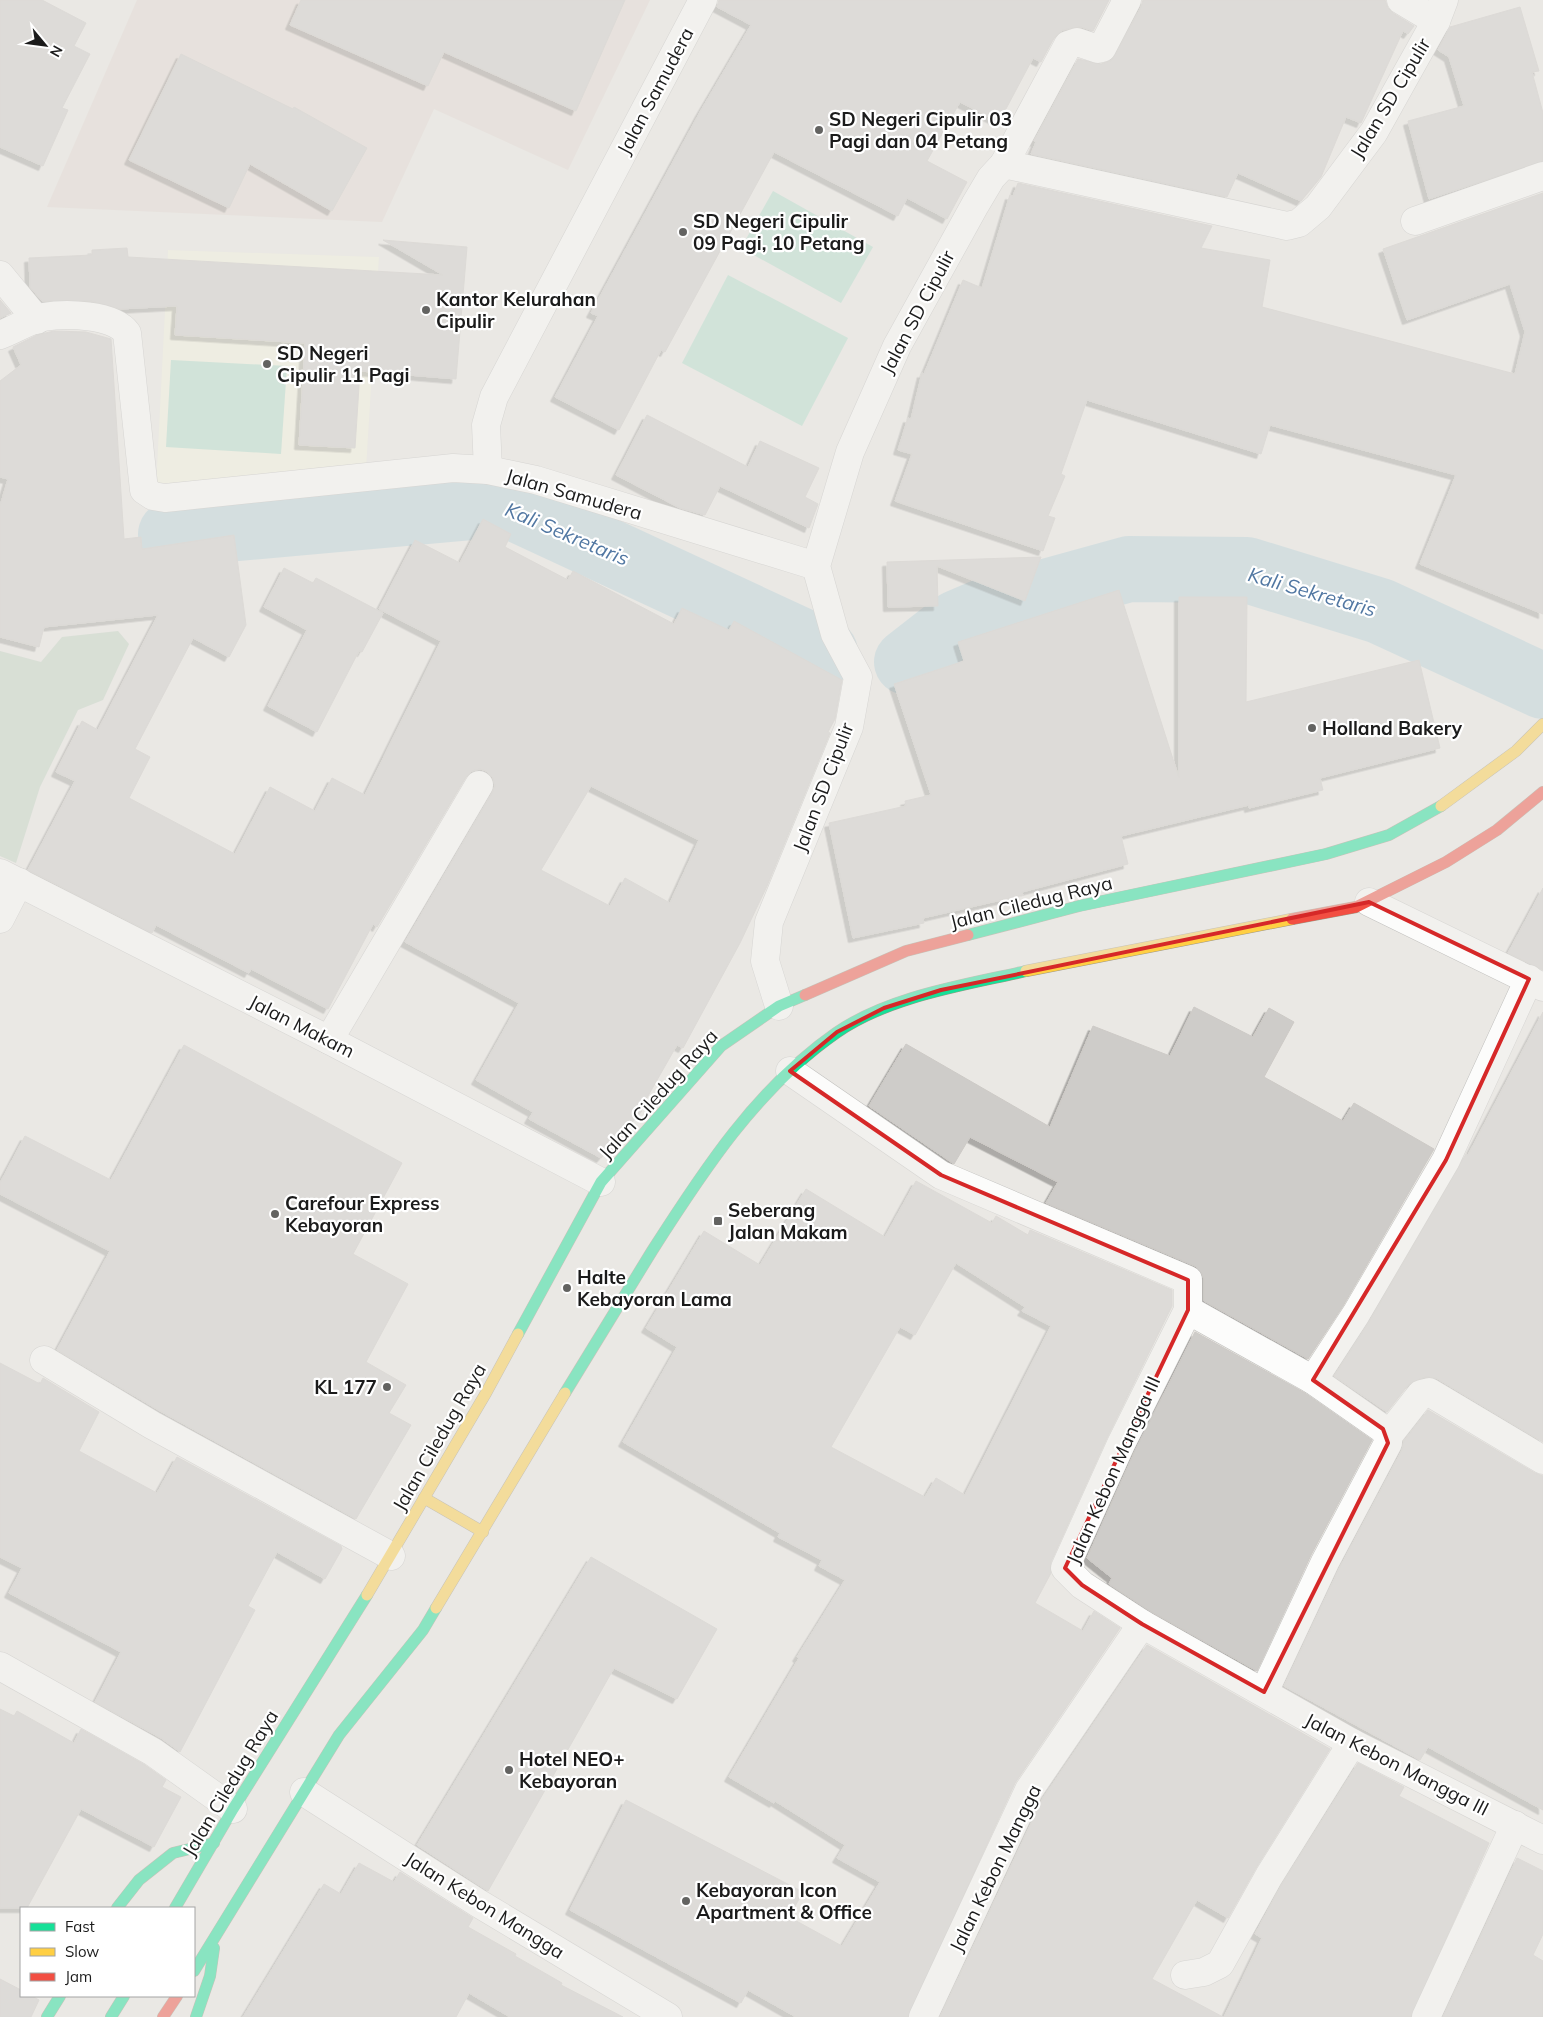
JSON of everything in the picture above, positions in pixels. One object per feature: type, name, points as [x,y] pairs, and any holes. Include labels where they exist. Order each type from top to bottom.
[{"type":"main road","name":"Jalan Ciledug Raya","points":[[176,1907],[233,1809],[391,1556],[486,1393],[601,1182],[721,1046],[779,1006],[906,951],[1079,906],[1326,854],[1389,836],[1452,800],[1516,751],[1543,724]]},
{"type":"main road","points":[[195,1969],[339,1734],[423,1630],[608,1322],[694,1186],[763,1096],[790,1070],[836,1032],[884,1008],[942,990],[1097,956],[1349,909],[1369,902],[1446,862],[1497,830],[1543,792]]},
{"type":"main road","points":[[424,1498],[483,1532]]},
{"type":"main road","points":[[118,1907],[139,1880],[173,1853],[214,1843]]},
{"type":"main road","points":[[199,2016],[210,1976],[215,1939]]},
{"type":"main road","points":[[47,2017],[59,1997]]},
{"type":"main road","points":[[111,2017],[123,1997]]},
{"type":"main road","points":[[163,2017],[176,1997]]},
{"type":"street","name":"Jalan Samudera","points":[[703,0],[494,397],[486,426],[488,470],[536,480],[816,566]]},
{"type":"street","points":[[1004,164],[1068,45],[1077,42],[1098,49],[1102,48],[1127,0]]},
{"type":"street","points":[[1401,0],[1440,11]]},
{"type":"street","name":"Jalan SD Cipulir","points":[[779,1006],[765,961],[769,922],[849,727],[858,677],[834,634],[816,566],[850,452],[896,346],[991,178],[1004,164],[1287,226],[1299,223],[1318,207],[1374,132],[1440,11]]},
{"type":"street","points":[[1415,221],[1543,176]]},
{"type":"street","points":[[0,275],[37,320]]},
{"type":"street","points":[[0,335],[43,317],[85,316],[115,322],[128,333],[144,490],[153,496],[164,498],[453,468],[488,470]]},
{"type":"street","points":[[329,1040],[479,785]]},
{"type":"street","points":[[0,919],[10,877]]},
{"type":"street","name":"Jalan Makam","points":[[10,877],[601,1182]]},
{"type":"street","points":[[1313,1380],[1356,1314],[1446,1160],[1536,983],[1369,902]]},
{"type":"street","name":"Jalan Kebon Mangga III","points":[[790,1070],[941,1175],[1188,1280],[1188,1310],[1121,1444],[1065,1568],[1082,1586],[1142,1624],[1352,1743],[1543,1840]]},
{"type":"street","points":[[1188,1310],[1313,1380],[1383,1429],[1388,1436],[1388,1443],[1325,1562],[1264,1692]]},
{"type":"street","points":[[44,1360],[152,1424],[391,1556]]},
{"type":"street","points":[[1388,1436],[1420,1394],[1429,1392],[1543,1460]]},
{"type":"street","name":"Jalan Kebon Mangga","points":[[923,2017],[1029,1790],[1142,1624]]},
{"type":"street","points":[[0,1666],[152,1752],[233,1809]]},
{"type":"street","points":[[1185,1975],[1204,1972],[1220,1964],[1270,1876],[1352,1743]]},
{"type":"street","name":"Jalan Kebon Mangga","points":[[304,1792],[478,1903],[668,2017]]},
{"type":"street","points":[[1426,2017],[1515,1825]]},
{"type":"highlighted area","points":[[1369,902],[1529,979],[1446,1160],[1313,1380],[1383,1429],[1388,1443],[1264,1692],[1142,1624],[1082,1585],[1065,1568],[1188,1310],[1188,1280],[941,1175],[790,1071],[837,1032],[884,1008],[941,990]]},
{"type":"shaded area","points":[[137,0],[650,0],[568,170],[434,109],[382,222],[47,207]]},
{"type":"shaded area","name":"SD Negeri Cipulir 11 Pagi","points":[[168,250],[379,257],[366,470],[156,487]]},
{"type":"shaded area","points":[[118,631],[129,644],[103,700],[78,710],[40,787],[16,863],[0,856],[0,651],[41,662],[62,637]]},
{"type":"green space","points":[[773,191],[873,247],[841,303],[741,248]]},
{"type":"green space","points":[[728,275],[848,338],[802,426],[682,363]]},
{"type":"green space","points":[[171,360],[287,366],[281,454],[166,447]]},
{"type":"building","points":[[0,0],[42,0],[86,23],[74,46],[90,54],[62,108],[68,110],[43,166],[0,147]]},
{"type":"building","points":[[301,0],[625,0],[576,111],[444,52],[428,86],[290,25]]},
{"type":"building","points":[[719,0],[1109,0],[1093,31],[1081,27],[1063,30],[1054,38],[1041,62],[1033,58],[999,122],[960,102],[927,161],[967,182],[947,219],[907,198],[898,216],[774,152],[665,352],[661,350],[619,430],[555,397],[598,316],[591,313],[700,112],[751,25],[717,7]]},
{"type":"building","points":[[1143,0],[1385,0],[1388,8],[1393,13],[1414,26],[1408,34],[1403,31],[1361,123],[1346,117],[1321,177],[1301,201],[1238,173],[1227,197],[1031,154],[1036,142],[1034,141],[1078,59],[1101,64],[1112,60]]},
{"type":"building","points":[[1520,7],[1539,71],[1532,72],[1543,113],[1543,161],[1429,199],[1408,121],[1464,106],[1449,57],[1438,50],[1450,27]]},
{"type":"building","points":[[181,54],[293,109],[294,107],[367,148],[332,211],[250,164],[229,208],[129,160]]},
{"type":"building","points":[[1018,183],[1212,226],[1201,248],[1270,260],[1262,307],[1515,374],[1525,332],[1510,284],[1407,320],[1383,249],[1543,193],[1543,614],[1420,564],[1456,475],[1270,425],[1261,454],[1087,400],[1061,474],[1065,476],[1048,516],[1055,518],[1043,551],[895,501],[912,454],[898,450],[908,418],[911,419],[922,373],[924,374],[963,280],[982,288],[1010,195],[1013,196]]},
{"type":"building","points":[[383,240],[467,247],[456,379],[360,371],[355,448],[299,445],[305,343],[175,335],[177,306],[120,309],[90,301],[42,301],[30,287],[29,258],[92,255],[92,250],[127,248],[128,257],[443,275]]},
{"type":"building","points":[[0,300],[11,313],[0,318]]},
{"type":"building","points":[[54,331],[86,332],[111,339],[124,539],[141,537],[142,549],[234,535],[246,625],[229,657],[193,638],[135,749],[150,757],[129,798],[235,854],[270,787],[315,811],[332,778],[365,795],[441,641],[379,609],[415,540],[460,563],[483,519],[511,534],[505,547],[568,580],[573,571],[674,624],[682,608],[729,630],[734,621],[842,680],[835,719],[828,732],[830,733],[767,886],[740,943],[683,1048],[677,1045],[640,1110],[642,1111],[601,1158],[529,1119],[533,1112],[476,1080],[519,1003],[405,942],[492,793],[495,786],[493,778],[486,771],[480,769],[472,771],[466,777],[377,927],[373,924],[328,1009],[251,969],[249,973],[156,925],[152,933],[28,870],[75,781],[56,772],[82,721],[98,730],[158,615],[44,627],[39,647],[0,637],[0,506],[8,479],[0,477],[0,381],[21,365],[13,347],[37,335]],"holes":[[[591,786],[699,840],[670,903],[625,878],[610,906],[541,870]]]},
{"type":"building","points":[[647,415],[748,467],[760,441],[819,468],[805,497],[818,504],[809,528],[720,486],[705,515],[680,508],[616,475]]},
{"type":"building","points":[[1041,557],[1025,601],[937,566],[938,606],[888,607],[887,562]]},
{"type":"building","points":[[284,568],[313,583],[316,578],[383,613],[362,652],[359,651],[317,732],[268,706],[307,630],[264,607]]},
{"type":"building","points":[[1119,590],[1179,778],[1179,597],[1247,597],[1246,702],[1419,660],[1440,748],[1320,778],[1323,790],[1249,808],[1249,805],[1121,836],[1128,864],[1022,892],[1023,895],[923,918],[924,923],[853,938],[829,823],[906,806],[905,801],[931,795],[894,684],[964,661],[958,642]]},
{"type":"building","points":[[1543,888],[1543,970],[1508,953]]},
{"type":"building","points":[[1194,1007],[1253,1037],[1269,1008],[1294,1022],[1264,1077],[1343,1121],[1354,1103],[1434,1149],[1343,1306],[1308,1359],[1204,1301],[1204,1279],[1201,1272],[1195,1266],[1046,1203],[1058,1182],[970,1137],[954,1164],[869,1106],[906,1044],[1050,1127],[1093,1026],[1170,1056]]},
{"type":"building","points":[[1543,1012],[1543,1442],[1436,1378],[1425,1377],[1409,1384],[1387,1412],[1334,1376],[1369,1322],[1466,1154],[1468,1155]]},
{"type":"building","points":[[184,1045],[402,1163],[353,1254],[408,1284],[366,1362],[406,1385],[389,1413],[411,1425],[356,1519],[160,1411],[57,1350],[110,1251],[0,1194],[0,1183],[25,1136],[111,1180]]},
{"type":"building","points":[[916,1181],[992,1223],[996,1216],[1028,1235],[1030,1230],[1172,1290],[1172,1306],[1107,1438],[1051,1562],[1051,1573],[1035,1603],[1083,1631],[1094,1611],[1120,1628],[1015,1783],[908,2017],[796,2017],[748,1990],[741,2003],[570,1910],[626,1800],[803,1892],[789,1917],[842,1946],[880,1882],[837,1858],[845,1845],[775,1801],[774,1803],[729,1777],[799,1658],[797,1657],[845,1580],[819,1566],[822,1560],[778,1537],[780,1533],[623,1442],[677,1347],[646,1328],[704,1231],[760,1265],[806,1189],[885,1237]],"holes":[[[956,1263],[1025,1307],[1022,1311],[1051,1326],[965,1495],[936,1478],[925,1497],[831,1447],[900,1327],[915,1335]]]},
{"type":"building","points":[[1195,1332],[1305,1393],[1372,1440],[1311,1555],[1257,1671],[1150,1611],[1109,1584],[1112,1578],[1087,1558],[1135,1451]]},
{"type":"building","points":[[0,1363],[40,1384],[43,1378],[99,1412],[79,1451],[157,1493],[177,1457],[341,1546],[342,1549],[325,1579],[277,1552],[248,1606],[255,1610],[180,1752],[161,1738],[95,1702],[121,1652],[9,1593],[22,1568],[0,1557]]},
{"type":"building","points":[[1428,1410],[1543,1476],[1543,1810],[1428,1747],[1420,1760],[1284,1686],[1339,1569],[1402,1450],[1404,1441]]},
{"type":"building","name":"Hotel NEO+ Kebayoran","points":[[591,1557],[717,1629],[677,1699],[614,1668],[488,1891],[417,1845]]},
{"type":"building","points":[[1147,1645],[1330,1749],[1256,1868],[1228,1918],[1197,1900],[1152,1979],[1223,2017],[940,2017],[1043,1798]]},
{"type":"building","points":[[0,1709],[14,1716],[17,1711],[74,1743],[81,1729],[145,1765],[166,1780],[162,1787],[181,1797],[154,1847],[81,1809],[28,1907],[0,1908]]},
{"type":"building","points":[[1358,1763],[1404,1787],[1399,1796],[1489,1843],[1411,2017],[1224,2017],[1262,1938],[1255,1934],[1282,1884]]},
{"type":"building","points":[[1517,1858],[1543,1871],[1543,1934],[1533,1955],[1543,1961],[1543,2017],[1443,2017]]},
{"type":"building","points":[[359,1863],[394,1882],[400,1872],[473,1918],[468,1927],[516,1954],[515,1956],[562,1983],[561,1985],[623,2017],[510,2017],[469,1993],[456,2017],[243,2017],[324,1884],[341,1894]]},
{"type":"building","points":[[0,1979],[20,1989],[20,1997],[34,1997],[39,2000],[31,2017],[0,2017]]},
{"type":"waterway","name":"Kali Sekretaris","points":[[171,534],[506,504],[825,652]]},
{"type":"waterway","name":"Kali Sekretaris","points":[[907,662],[957,623],[999,605],[1129,569],[1247,570],[1380,611],[1543,686]]},
{"type":"traffic: fast","points":[[968,935],[1079,906],[1326,854],[1389,835],[1441,806]]},
{"type":"traffic: fast","points":[[565,1393],[691,1191],[734,1133],[781,1079],[836,1033],[857,1020],[879,1010],[928,993],[1026,971]]},
{"type":"traffic: fast","points":[[518,1334],[601,1182],[721,1046],[779,1006],[805,995]]},
{"type":"traffic: fast","points":[[176,1907],[233,1809],[367,1595]]},
{"type":"traffic: fast","points":[[195,1969],[339,1735],[423,1630],[436,1608]]},
{"type":"traffic: fast","points":[[118,1907],[139,1880],[173,1853],[214,1843]]},
{"type":"traffic: fast","points":[[196,2017],[210,1976],[214,1948]]},
{"type":"traffic: fast","points":[[47,2017],[59,1997]]},
{"type":"traffic: fast","points":[[111,2017],[123,1997]]},
{"type":"traffic: slow","points":[[1441,806],[1516,751],[1543,724]]},
{"type":"traffic: slow","points":[[1026,971],[1292,919]]},
{"type":"traffic: slow","points":[[367,1595],[486,1393],[518,1334]]},
{"type":"traffic: slow","points":[[436,1608],[565,1393]]},
{"type":"traffic: slow","points":[[424,1498],[483,1532]]},
{"type":"traffic: jam","points":[[1292,919],[1356,907],[1446,862],[1497,830],[1543,792]]},
{"type":"traffic: jam","points":[[805,995],[906,951],[968,935]]},
{"type":"traffic: jam","points":[[163,2017],[176,1997]]},
{"type":"place","name":"SD Negeri Cipulir 03 Pagi dan 04 Petang","points":[[819,130]]},
{"type":"place","name":"SD Negeri Cipulir 09 Pagi, 10 Petang","points":[[683,232]]},
{"type":"place","name":"Kantor Kelurahan Cipulir","points":[[426,310]]},
{"type":"place","name":"SD Negeri Cipulir 11 Pagi","points":[[267,364]]},
{"type":"place","name":"Holland Bakery","points":[[1312,728]]},
{"type":"place","name":"Carefour Express Kebayoran","points":[[275,1214]]},
{"type":"place","name":"Seberang Jalan Makam","points":[[718,1221]]},
{"type":"place","name":"Halte Kebayoran Lama","points":[[567,1288]]},
{"type":"place","name":"KL 177","points":[[387,1387]]},
{"type":"place","name":"Hotel NEO+ Kebayoran","points":[[509,1770]]},
{"type":"place","name":"Kebayoran Icon Apartment & Office","points":[[686,1901]]}]
